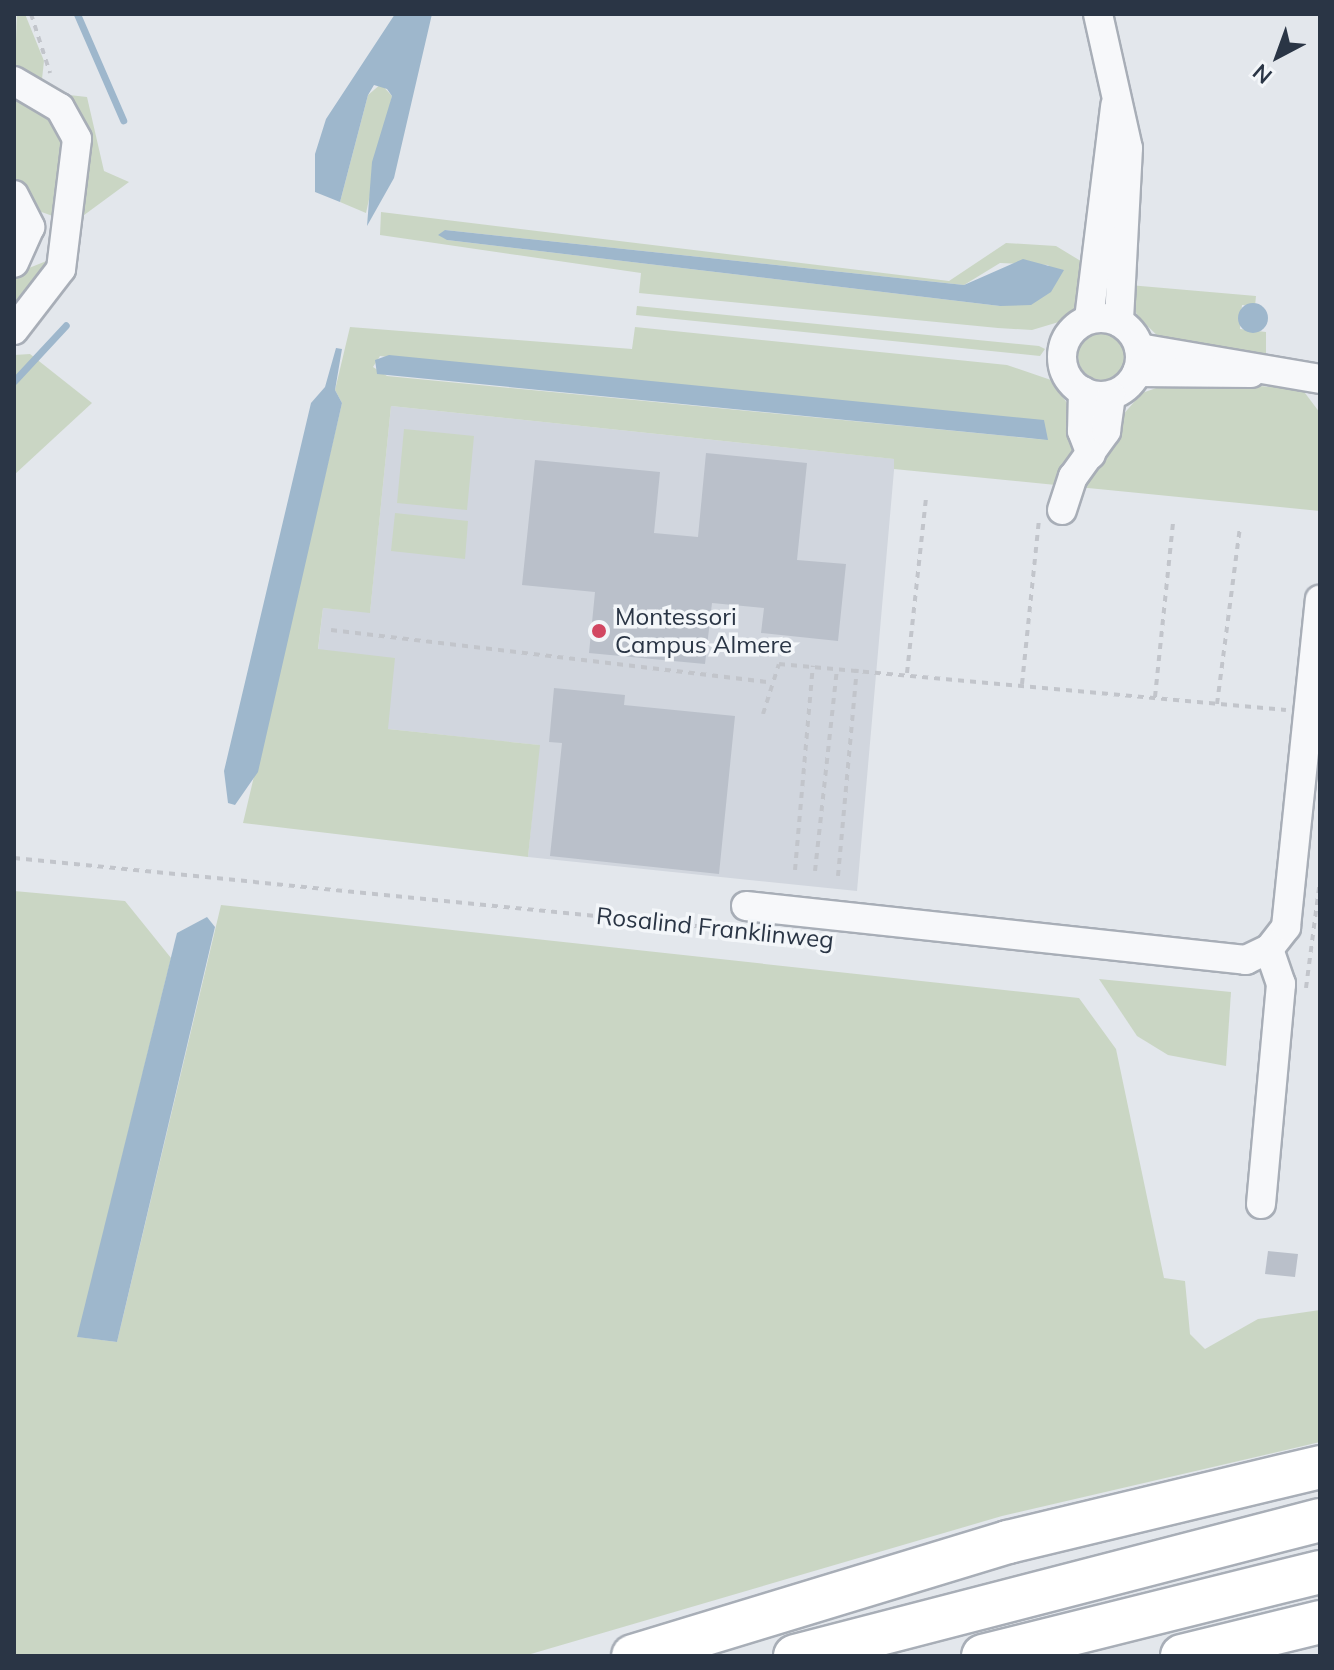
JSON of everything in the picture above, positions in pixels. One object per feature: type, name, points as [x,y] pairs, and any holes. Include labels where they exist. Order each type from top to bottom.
[{"type":"highway","points":[[633,1656],[1008,1542],[1320,1467]]},
{"type":"highway","points":[[795,1656],[1320,1520]]},
{"type":"highway","points":[[983,1656],[1320,1572]]},
{"type":"highway","points":[[1182,1656],[1320,1622]]},
{"type":"street","points":[[1098,14],[1128,161],[1119,322],[1138,360]]},
{"type":"street","points":[[14,81],[49,99],[77,139],[66,251],[52,287],[14,330]]},
{"type":"street","points":[[1111,395],[1083,391],[1067,375],[1062,356],[1067,338],[1089,319],[1117,98]]},
{"type":"street","points":[[14,195],[30,227],[14,263]]},
{"type":"street","points":[[1089,319],[1119,322]]},
{"type":"street","points":[[1051,509],[1106,431],[1111,395],[1138,360],[1210,356],[1260,372],[1320,379]]},
{"type":"street","points":[[1083,391],[1082,431],[1091,454]]},
{"type":"street","points":[[1261,1204],[1281,984],[1269,949],[1286,927],[1320,600]]},
{"type":"street","name":"Rosalind Franklinweg","points":[[743,918],[1246,960],[1269,949]]},
{"type":"path","points":[[31,14],[49,55],[49,99]]},
{"type":"path","points":[[907,673],[926,497]]},
{"type":"path","points":[[1022,684],[1051,509]]},
{"type":"path","points":[[1155,697],[1173,523]]},
{"type":"path","points":[[1217,704],[1240,528]]},
{"type":"path","points":[[331,630],[768,682]]},
{"type":"path","points":[[763,714],[768,682],[779,664],[907,673],[1308,712]]},
{"type":"path","points":[[795,870],[813,666]]},
{"type":"path","points":[[815,871],[837,668]]},
{"type":"path","points":[[838,876],[857,669]]},
{"type":"path","name":"Rosalind Franklinweg","points":[[14,858],[743,918]]},
{"type":"path","points":[[1281,984],[1309,988],[1320,880]]},
{"type":"shaded area","name":"Montessori Campus Almere","points":[[391,406],[895,459],[857,891],[528,857],[539,745],[388,729],[318,650],[323,608],[370,612]]},
{"type":"green space","points":[[17,14],[25,14],[44,61],[41,88],[15,65]]},
{"type":"green space","points":[[381,84],[392,96],[366,213],[340,202],[368,95]]},
{"type":"green space","points":[[60,94],[87,97],[104,171],[129,182],[76,221]]},
{"type":"green space","points":[[14,95],[43,106],[64,129],[61,219],[36,210],[14,184]]},
{"type":"green space","points":[[381,212],[949,281],[1006,243],[1056,246],[1084,263],[1079,307],[1062,321],[1032,330],[639,293],[641,273],[380,235]],"holes":[[[445,230],[964,285],[1000,263],[1049,265],[1000,306],[447,240]]]},
{"type":"green space","points":[[54,258],[14,319],[14,274]]},
{"type":"green space","points":[[1129,285],[1256,296],[1255,306],[1242,305],[1240,329],[1266,332],[1266,362],[1162,340],[1137,316]]},
{"type":"green space","points":[[637,306],[1045,349],[1040,356],[636,315]]},
{"type":"green space","points":[[350,327],[632,349],[635,327],[1007,365],[1051,380],[1069,406],[1074,446],[1056,485],[894,469],[894,459],[391,406],[370,613],[323,608],[318,649],[395,658],[388,729],[540,745],[528,857],[243,823],[342,403],[335,390]],"holes":[[[380,356],[1048,440],[387,376],[373,367]]]},
{"type":"green space","points":[[1102,332],[1119,339],[1126,356],[1119,373],[1102,380],[1085,373],[1078,356],[1085,339]]},
{"type":"green space","points":[[30,354],[92,403],[14,475],[14,355]]},
{"type":"green space","points":[[1162,386],[1302,389],[1320,413],[1320,511],[1078,487],[1107,456],[1121,417],[1142,393]]},
{"type":"green space","points":[[404,429],[474,436],[467,510],[397,503]]},
{"type":"green space","points":[[395,513],[468,521],[465,559],[391,551]]},
{"type":"green space","points":[[14,891],[125,901],[171,958],[78,1337],[117,1342],[221,905],[1079,998],[1116,1049],[1164,1278],[1185,1281],[1190,1334],[1205,1349],[1258,1319],[1320,1310],[1320,1442],[1002,1516],[524,1656],[14,1656]]},
{"type":"green space","points":[[1099,979],[1231,992],[1226,1066],[1168,1055],[1137,1036]]},
{"type":"water","points":[[395,14],[432,14],[394,178],[367,226],[372,162],[392,96],[387,89],[374,85],[368,95],[340,202],[315,192],[315,154],[326,119]]},
{"type":"water","points":[[445,230],[964,285],[1023,259],[1064,270],[1051,292],[1031,305],[1000,306],[447,240],[438,235]]},
{"type":"water","points":[[1253,303],[1264,307],[1268,318],[1264,329],[1253,333],[1242,329],[1238,318],[1242,307]]},
{"type":"water","points":[[336,348],[342,349],[335,390],[342,403],[258,772],[235,805],[228,803],[224,771],[311,403],[325,387]]},
{"type":"water","points":[[389,355],[1044,420],[1048,440],[377,374],[375,360]]},
{"type":"water","points":[[207,917],[215,927],[117,1342],[77,1337],[177,933]]},
{"type":"building","points":[[706,453],[807,463],[797,560],[846,564],[838,641],[761,633],[764,608],[712,603],[705,664],[589,653],[595,592],[522,585],[535,460],[660,472],[654,533],[698,537]]},
{"type":"building","points":[[554,688],[625,695],[624,705],[735,716],[719,874],[550,856],[562,743],[549,742]]},
{"type":"building","points":[[1268,1251],[1298,1254],[1295,1277],[1265,1274]]},
{"type":"waterway","points":[[77,14],[123,120]]},
{"type":"waterway","points":[[14,381],[66,325]]},
{"type":"place","name":"Montessori Campus Almere","points":[[599,631]]}]
